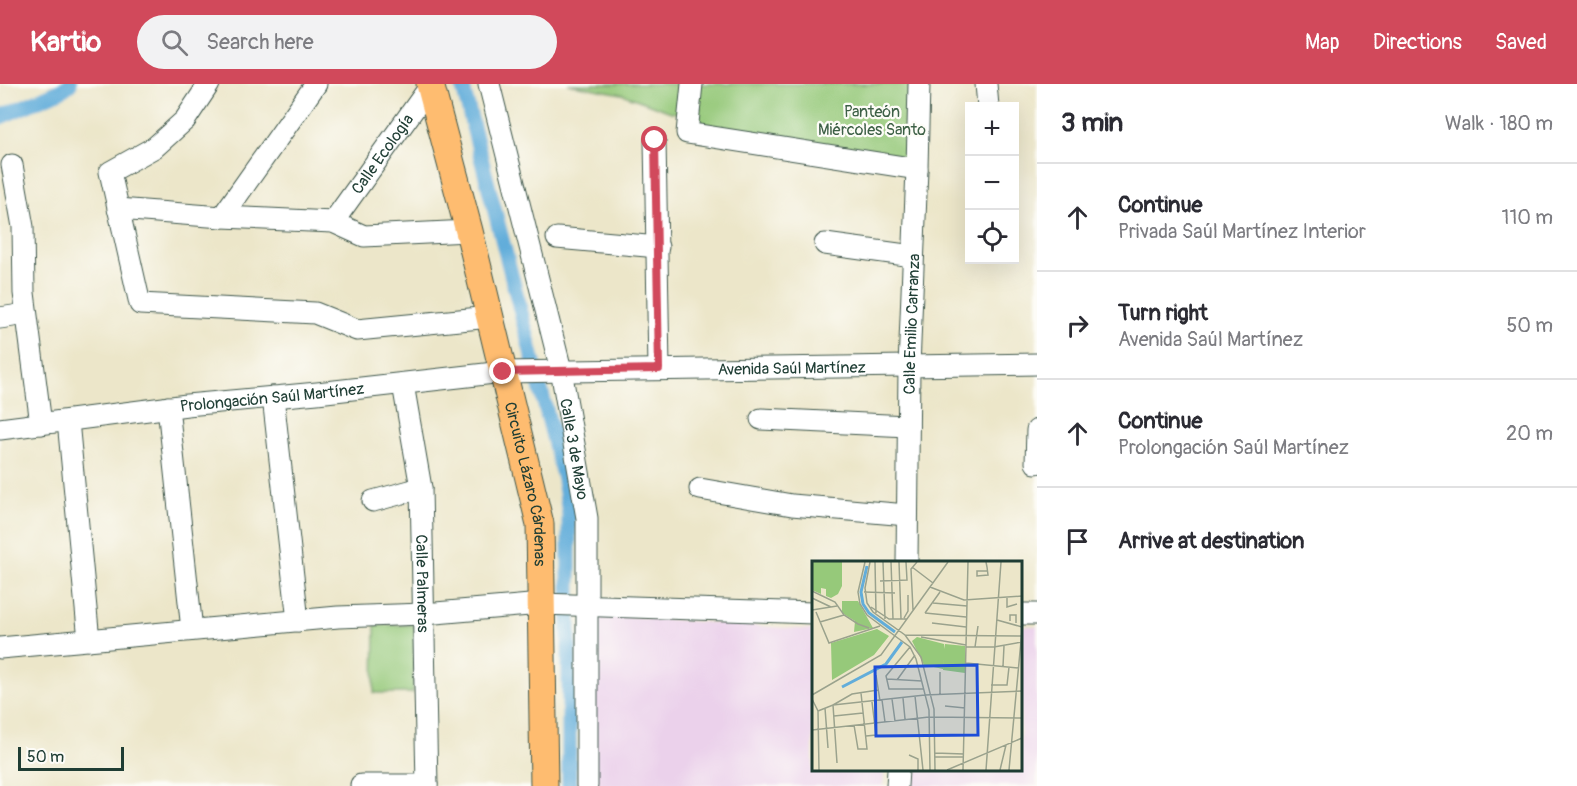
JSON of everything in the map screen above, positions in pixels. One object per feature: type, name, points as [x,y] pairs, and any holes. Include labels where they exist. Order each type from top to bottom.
[{"type":"main road","name":"Circuito Lázaro Cárdenas","points":[[430,85],[490,317],[533,371],[540,524],[547,604],[544,786]]},
{"type":"street","points":[[209,84],[184,120],[155,147],[110,172],[140,304],[315,314],[357,330],[490,317]]},
{"type":"street","points":[[222,217],[316,84]]},
{"type":"street","name":"Calle 3 de Mayo","points":[[489,84],[533,371],[587,518],[582,604],[587,786]]},
{"type":"street","points":[[692,84],[687,133],[917,169]]},
{"type":"street","name":"Calle Emilio Carranza","points":[[907,561],[909,367],[919,84]]},
{"type":"street","points":[[986,84],[988,102]]},
{"type":"street","name":"Calle Ecología","points":[[333,222],[430,85]]},
{"type":"street","points":[[655,140],[659,369]]},
{"type":"street","points":[[12,165],[23,226],[24,293],[41,424]]},
{"type":"street","points":[[118,209],[333,222],[364,236],[469,231]]},
{"type":"street","points":[[557,238],[658,247]]},
{"type":"street","points":[[825,244],[914,256]]},
{"type":"street","points":[[0,318],[26,314]]},
{"type":"street","name":"Avenida Saúl Martínez","points":[[533,371],[1037,364]]},
{"type":"street","name":"Prolongación Saúl Martínez","points":[[0,429],[168,407],[533,371]]},
{"type":"street","name":"Calle Palmeras","points":[[403,384],[422,488],[427,785]]},
{"type":"street","points":[[273,397],[298,621]]},
{"type":"street","points":[[168,407],[192,630]]},
{"type":"street","points":[[761,419],[908,426]]},
{"type":"street","points":[[68,420],[89,640]]},
{"type":"street","points":[[1035,463],[1037,430]]},
{"type":"street","points":[[373,501],[422,488]]},
{"type":"street","points":[[700,489],[792,505],[907,515]]},
{"type":"street","points":[[0,648],[338,617],[424,614],[547,604],[812,613]]},
{"type":"street","points":[[897,786],[898,771]]},
{"type":"street","points":[[361,785],[427,785]]},
{"type":"shaded area","points":[[595,614],[812,630],[812,771],[884,771],[883,786],[594,786]]},
{"type":"shaded area","points":[[1022,626],[1037,626],[1037,786],[907,786],[908,771],[1022,771]]},
{"type":"green space","points":[[568,84],[688,84],[685,114],[671,112],[622,94]]},
{"type":"green space","name":"Panteón Miércoles Santo","points":[[698,84],[910,84],[908,163],[692,130]]},
{"type":"green space","points":[[375,625],[414,625],[413,693],[374,693]]},
{"type":"waterway","points":[[0,117],[62,90],[70,84]]},
{"type":"waterway","points":[[462,84],[564,479],[569,514],[569,786]]},
{"type":"route","points":[[503,372],[659,369],[655,140]]}]
